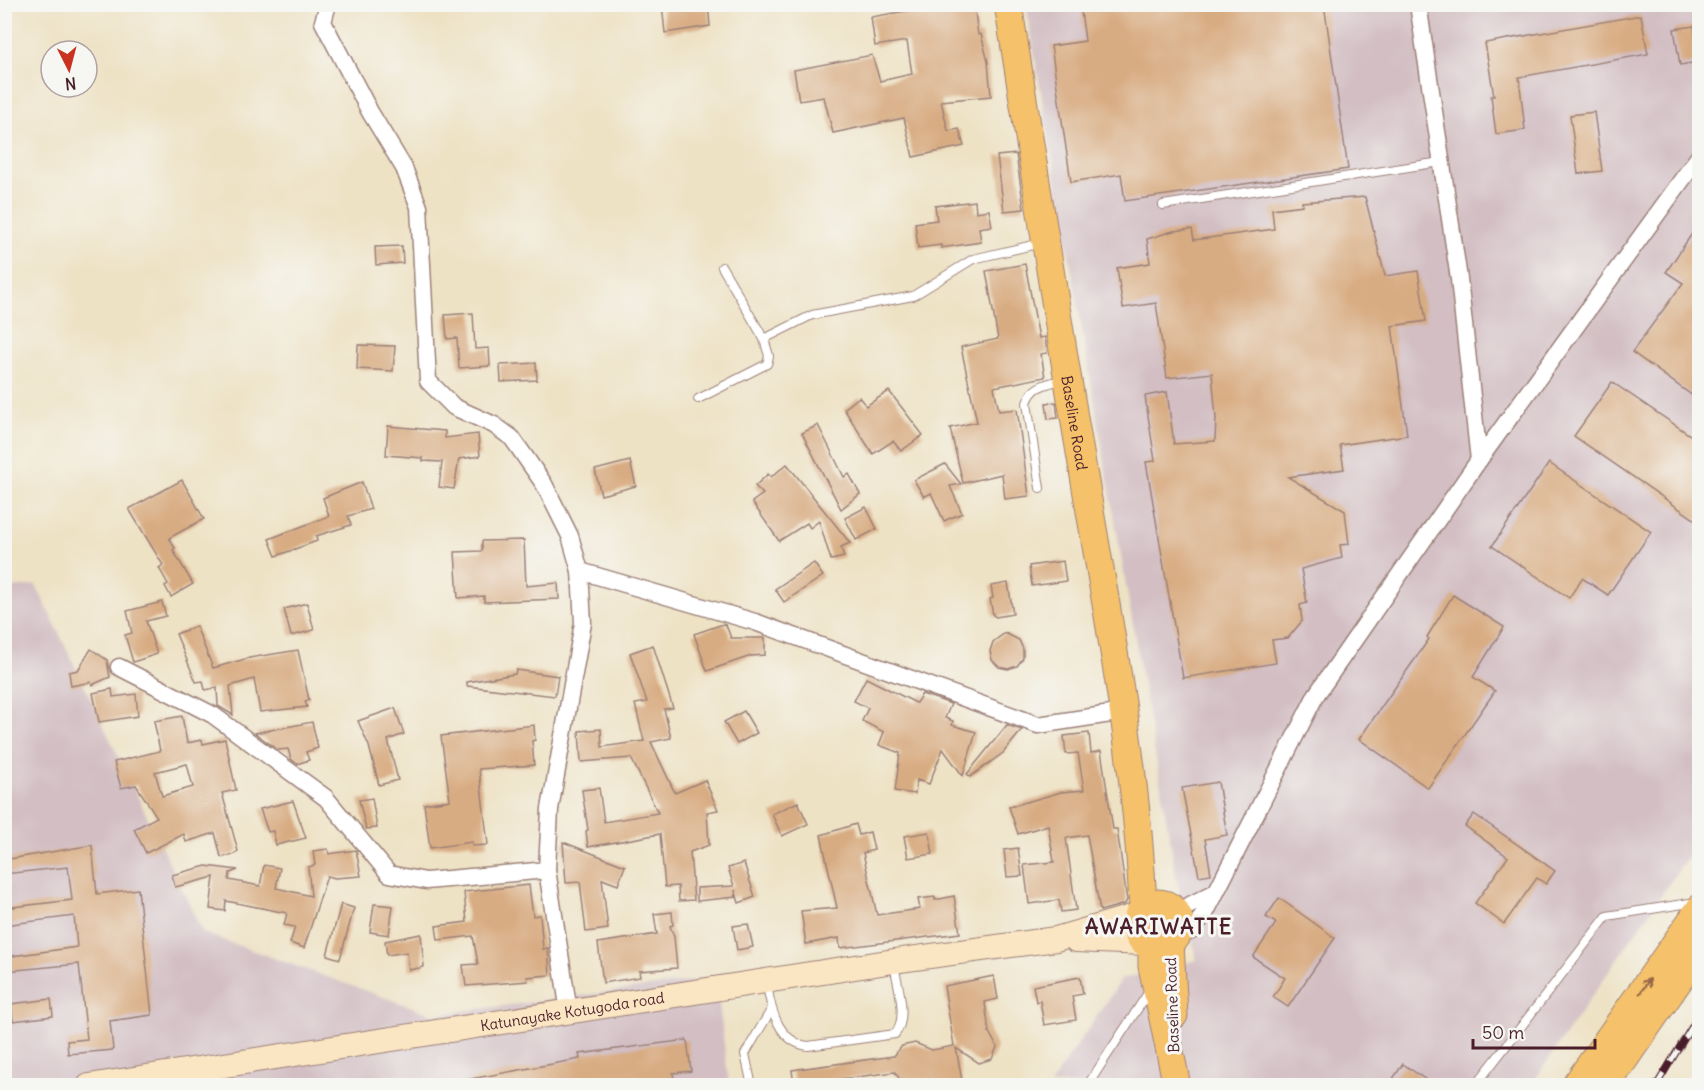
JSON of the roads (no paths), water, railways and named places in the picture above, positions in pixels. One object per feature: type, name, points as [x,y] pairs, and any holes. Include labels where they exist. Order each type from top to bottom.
[{"type":"main road","name":"Baseline Road","points":[[1008,4],[1067,378],[1124,712],[1140,841],[1158,926],[1174,981],[1176,1076]]},
{"type":"main road","points":[[1575,1086],[1700,908]]},
{"type":"main road","name":"Baseline Road","points":[[1158,926],[1155,982],[1176,1076]]},
{"type":"main road","name":"Katunayake Kotugoda road","points":[[89,1086],[894,961],[1158,926]]},
{"type":"main road","points":[[1606,1086],[1700,950]]},
{"type":"street","points":[[328,4],[323,22],[370,112],[404,168],[419,207],[428,381],[454,407],[494,425],[512,438],[544,484],[570,536],[580,570],[583,623],[550,809],[547,870],[568,1012]]},
{"type":"street","points":[[1418,4],[1459,279],[1479,460]]},
{"type":"street","points":[[1158,926],[1200,923],[1316,696],[1479,460],[1700,155]]},
{"type":"street","points":[[580,570],[755,622],[1038,725],[1124,712]]},
{"type":"street","points":[[118,667],[213,715],[326,798],[389,874],[426,881],[547,870]]},
{"type":"street","points":[[1158,926],[1214,893]]},
{"type":"lane","points":[[1163,206],[1441,162]]},
{"type":"lane","points":[[764,339],[812,315],[913,296],[973,259],[1046,242]]},
{"type":"lane","points":[[698,399],[767,364],[768,356],[764,339],[722,267]]},
{"type":"lane","points":[[1040,488],[1027,403],[1030,393],[1039,387],[1067,378]]},
{"type":"lane","points":[[1475,1086],[1607,916],[1700,901]]},
{"type":"lane","points":[[767,981],[771,1010],[790,1040],[798,1045],[808,1046],[895,1034],[901,1026],[902,1017],[894,961]]},
{"type":"lane","points":[[1087,1086],[1155,982]]},
{"type":"lane","points":[[752,1086],[745,1054],[771,1010]]},
{"type":"railway","points":[[1656,1086],[1700,1013]]},
{"type":"district","name":"AWARIWATTE","points":[[1159,926]]}]
